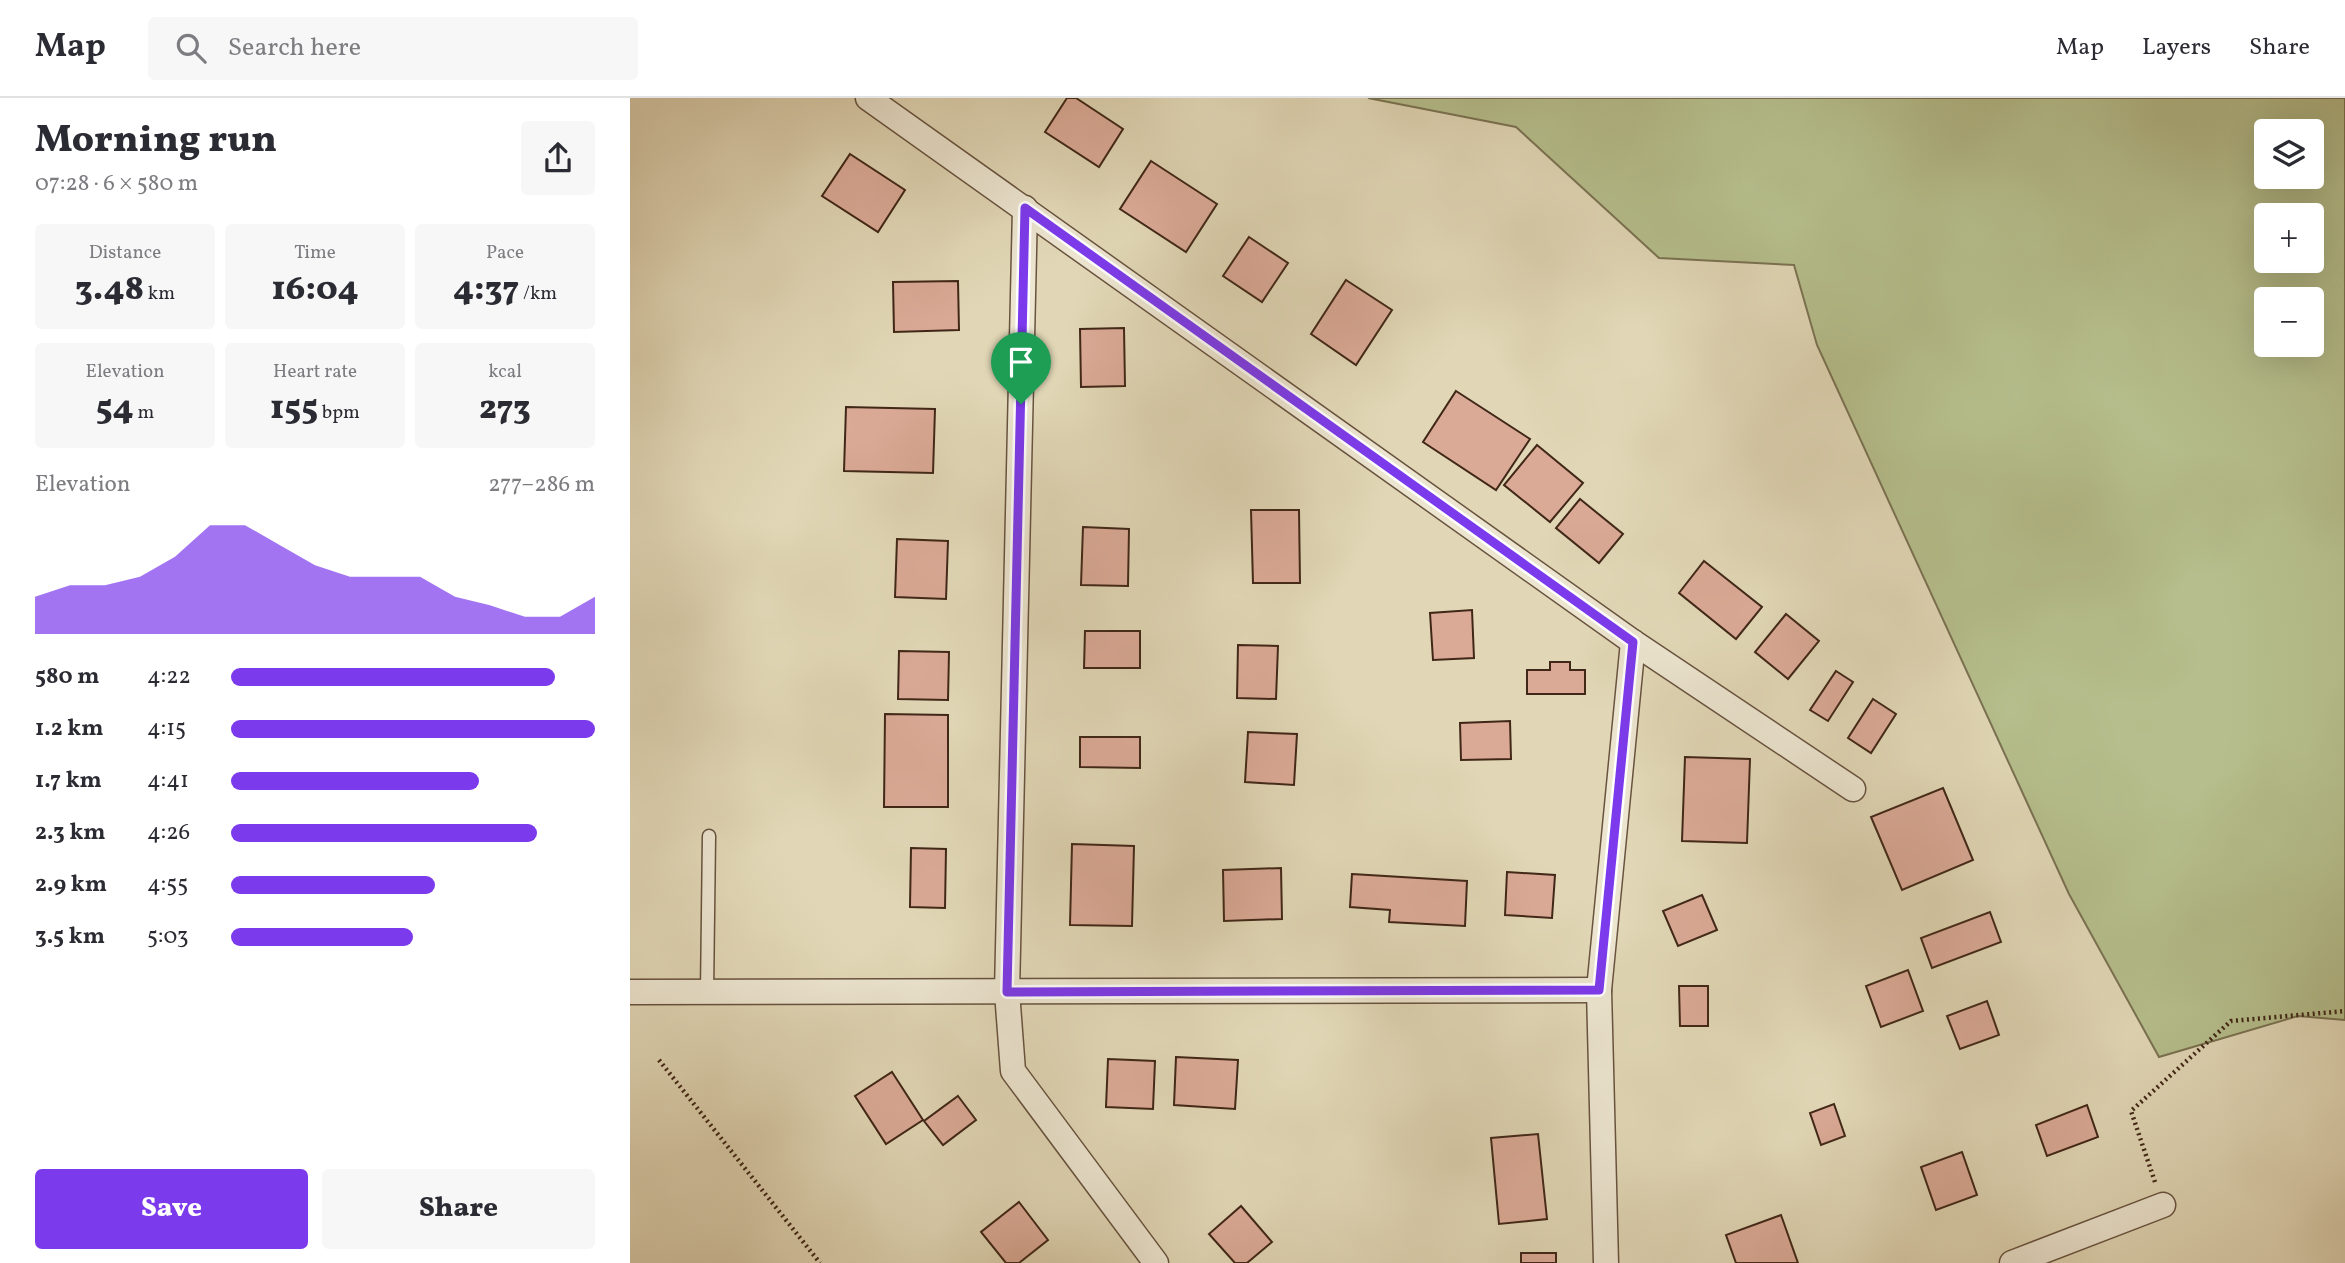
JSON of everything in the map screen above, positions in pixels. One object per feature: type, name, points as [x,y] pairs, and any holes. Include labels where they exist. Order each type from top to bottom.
[{"type":"street","points":[[868,98],[1633,642],[1853,789]]},
{"type":"street","points":[[1025,208],[1007,992],[1013,1071],[1156,1263]]},
{"type":"street","points":[[1606,1263],[1599,990],[1633,642]]},
{"type":"street","points":[[630,992],[1599,990]]},
{"type":"street","points":[[2012,1263],[2163,1205]]},
{"type":"lane","points":[[707,992],[709,836]]},
{"type":"path","points":[[2163,1205],[2131,1111],[2231,1021],[2345,1011]]},
{"type":"path","points":[[659,1060],[820,1263]]},
{"type":"green space","points":[[1368,98],[2345,98],[2345,1020],[2298,1016],[2159,1057],[2069,894],[1817,345],[1794,265],[1659,258],[1516,127]]},
{"type":"building","points":[[1067,98],[1076,98],[1123,129],[1099,167],[1045,132]]},
{"type":"building","points":[[850,154],[905,190],[878,232],[822,196]]},
{"type":"building","points":[[1151,161],[1217,204],[1186,252],[1120,209]]},
{"type":"building","points":[[1249,237],[1288,263],[1262,302],[1223,276]]},
{"type":"building","points":[[1346,280],[1392,310],[1356,365],[1311,334]]},
{"type":"building","points":[[958,281],[959,330],[894,332],[893,282]]},
{"type":"building","points":[[1124,328],[1125,386],[1081,387],[1080,329]]},
{"type":"building","points":[[1456,391],[1530,439],[1496,490],[1423,442]]},
{"type":"building","points":[[846,407],[935,409],[933,473],[844,471]]},
{"type":"building","points":[[1537,445],[1583,483],[1550,522],[1504,485]]},
{"type":"building","points":[[1580,499],[1623,534],[1599,563],[1556,528]]},
{"type":"building","points":[[1251,510],[1299,510],[1300,583],[1253,583]]},
{"type":"building","points":[[1083,527],[1129,529],[1128,586],[1081,585]]},
{"type":"building","points":[[897,539],[948,541],[946,599],[895,597]]},
{"type":"building","points":[[1704,561],[1762,607],[1736,639],[1679,593]]},
{"type":"building","points":[[1472,610],[1474,658],[1433,660],[1430,613]]},
{"type":"building","points":[[1786,614],[1819,641],[1788,679],[1755,652]]},
{"type":"building","points":[[1085,631],[1140,631],[1140,668],[1084,668]]},
{"type":"building","points":[[1238,645],[1278,646],[1276,699],[1237,698]]},
{"type":"building","points":[[899,651],[949,652],[948,700],[898,699]]},
{"type":"building","points":[[1550,662],[1570,662],[1570,670],[1585,670],[1585,694],[1527,694],[1527,670],[1550,670]]},
{"type":"building","points":[[1836,671],[1853,682],[1828,721],[1810,710]]},
{"type":"building","points":[[1873,699],[1896,714],[1871,753],[1848,738]]},
{"type":"building","points":[[885,714],[948,715],[948,807],[884,807]]},
{"type":"building","points":[[1510,721],[1511,759],[1461,760],[1460,723]]},
{"type":"building","points":[[1248,732],[1297,734],[1294,785],[1245,782]]},
{"type":"building","points":[[1080,737],[1140,737],[1140,768],[1080,767]]},
{"type":"building","points":[[1685,757],[1750,759],[1747,843],[1682,841]]},
{"type":"building","points":[[1943,788],[1973,860],[1902,890],[1871,817]]},
{"type":"building","points":[[1072,844],[1134,846],[1132,926],[1070,925]]},
{"type":"building","points":[[911,848],[946,849],[945,908],[910,907]]},
{"type":"building","points":[[1281,868],[1282,919],[1224,921],[1223,870]]},
{"type":"building","points":[[1507,872],[1555,875],[1552,918],[1505,915]]},
{"type":"building","points":[[1352,874],[1467,881],[1465,926],[1389,922],[1390,910],[1350,907]]},
{"type":"building","points":[[1702,895],[1717,930],[1678,946],[1663,911]]},
{"type":"building","points":[[1990,912],[2001,942],[1932,968],[1921,938]]},
{"type":"building","points":[[1908,970],[1923,1011],[1881,1027],[1866,986]]},
{"type":"building","points":[[1679,986],[1708,986],[1708,1026],[1680,1026]]},
{"type":"building","points":[[1987,1001],[1999,1035],[1960,1049],[1947,1016]]},
{"type":"building","points":[[1176,1057],[1238,1060],[1235,1109],[1174,1105]]},
{"type":"building","points":[[1108,1059],[1155,1061],[1153,1109],[1106,1107]]},
{"type":"building","points":[[892,1072],[923,1120],[886,1144],[855,1096]]},
{"type":"building","points":[[958,1096],[976,1120],[943,1145],[924,1121]]},
{"type":"building","points":[[1834,1104],[1845,1136],[1821,1145],[1810,1113]]},
{"type":"building","points":[[2087,1105],[2098,1137],[2047,1156],[2036,1125]]},
{"type":"building","points":[[1538,1134],[1547,1219],[1499,1224],[1491,1138]]},
{"type":"building","points":[[1962,1152],[1977,1195],[1936,1210],[1921,1167]]},
{"type":"building","points":[[1019,1202],[1048,1240],[1019,1263],[1006,1263],[981,1232]]},
{"type":"building","points":[[1241,1206],[1272,1242],[1247,1263],[1235,1263],[1209,1234]]},
{"type":"building","points":[[1781,1215],[1798,1263],[1736,1263],[1726,1235]]},
{"type":"building","points":[[1521,1253],[1556,1253],[1556,1263],[1521,1263]]},
{"type":"route","points":[[1025,208],[1633,642],[1599,990],[1007,992],[1021,404],[1025,208]]}]
